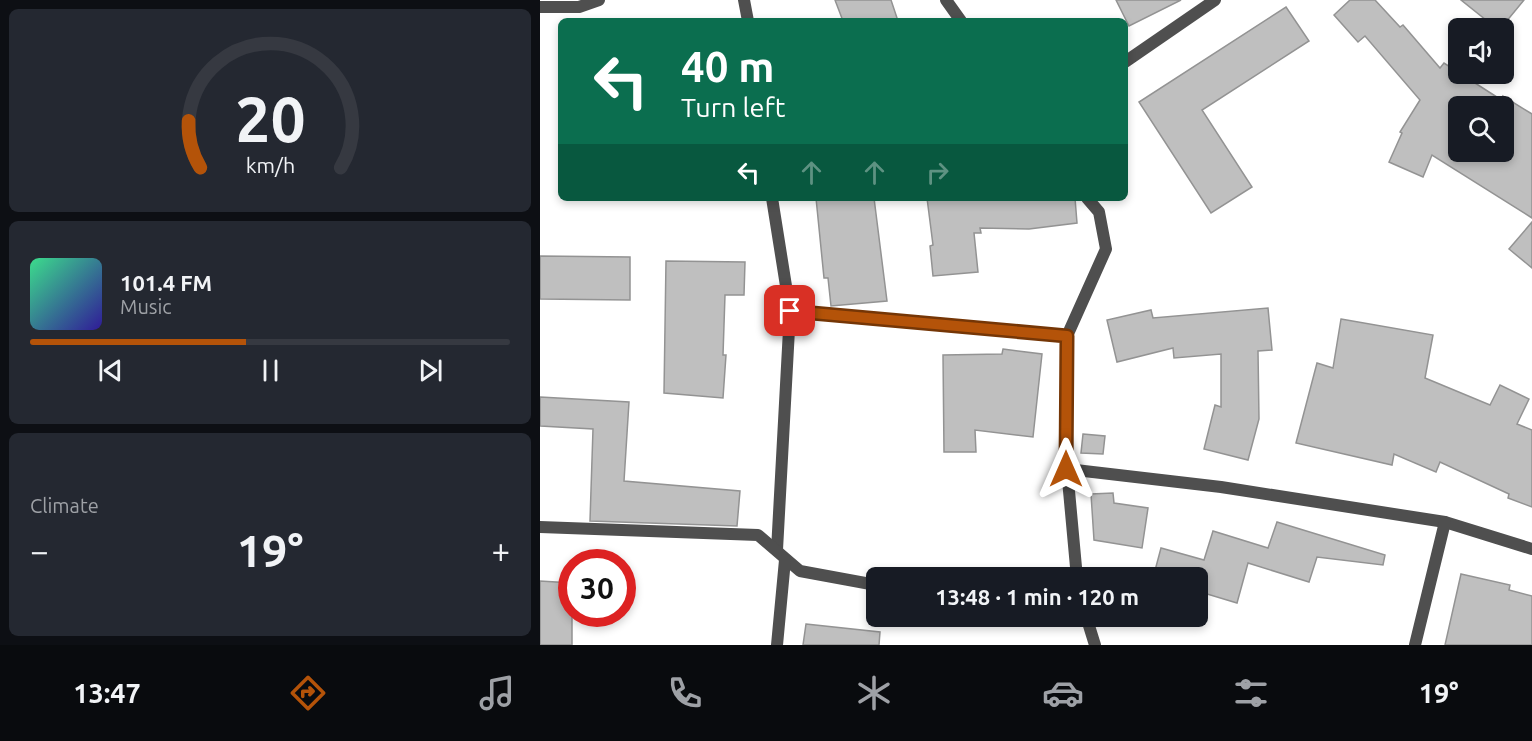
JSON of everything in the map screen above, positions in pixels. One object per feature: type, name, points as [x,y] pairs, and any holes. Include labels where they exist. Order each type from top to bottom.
[{"type":"street","points":[[540,7],[579,7],[599,0]]},
{"type":"street","points":[[744,0],[747,18]]},
{"type":"street","points":[[946,0],[958,18]]},
{"type":"street","points":[[1128,60],[1215,0]]},
{"type":"street","points":[[772,201],[790,311],[777,550]]},
{"type":"street","points":[[1076,567],[1066,469],[1067,336],[1106,249],[1099,212],[1090,201]]},
{"type":"street","points":[[790,311],[1067,336]]},
{"type":"street","points":[[1066,469],[1221,487],[1445,522],[1532,549]]},
{"type":"street","points":[[1415,645],[1445,522]]},
{"type":"street","points":[[540,527],[758,535],[800,571],[866,583]]},
{"type":"street","points":[[777,645],[785,560]]},
{"type":"street","points":[[1089,627],[1095,645]]},
{"type":"building","points":[[835,0],[891,0],[897,18],[842,18]]},
{"type":"building","points":[[1116,0],[1181,0],[1129,26],[1128,18],[1125,18]]},
{"type":"building","points":[[1350,0],[1375,0],[1400,27],[1403,25],[1440,68],[1444,63],[1448,66],[1448,84],[1477,84],[1495,96],[1448,96],[1448,162],[1514,162],[1514,103],[1532,114],[1532,218],[1432,155],[1423,177],[1389,162],[1402,133],[1400,132],[1420,100],[1365,36],[1358,42],[1334,15]]},
{"type":"building","points":[[1461,0],[1524,0],[1509,18],[1484,18]]},
{"type":"building","points":[[1286,7],[1309,41],[1202,110],[1252,187],[1211,213],[1139,102]]},
{"type":"building","points":[[816,201],[874,201],[887,301],[831,306],[828,278],[824,278]]},
{"type":"building","points":[[927,201],[1075,201],[1077,223],[1029,229],[980,228],[981,233],[974,233],[978,272],[933,276],[930,246],[933,245]]},
{"type":"building","points":[[1532,222],[1532,268],[1509,249]]},
{"type":"building","points":[[540,256],[630,257],[630,300],[540,299]]},
{"type":"building","points":[[666,261],[745,262],[744,295],[725,295],[723,355],[726,355],[723,398],[664,393]]},
{"type":"building","points":[[1268,308],[1272,350],[1258,351],[1259,419],[1248,460],[1204,449],[1215,405],[1221,407],[1221,354],[1174,358],[1173,348],[1117,362],[1107,320],[1151,310],[1153,318]]},
{"type":"building","points":[[1341,319],[1433,335],[1425,378],[1490,405],[1500,385],[1529,399],[1517,424],[1532,430],[1532,507],[1508,498],[1509,494],[1440,462],[1436,472],[1394,454],[1392,465],[1296,443],[1317,363],[1333,368]]},
{"type":"building","points":[[1003,349],[1042,354],[1033,437],[975,430],[976,452],[944,452],[943,355],[1002,354]]},
{"type":"building","points":[[540,397],[629,402],[624,481],[740,491],[737,526],[590,521],[593,429],[540,426]]},
{"type":"building","points":[[1083,434],[1105,436],[1103,454],[1081,453]]},
{"type":"building","points":[[1113,493],[1114,503],[1148,508],[1142,548],[1094,540],[1091,494]]},
{"type":"building","points":[[1277,522],[1385,555],[1383,565],[1317,557],[1309,582],[1248,563],[1237,603],[1208,594],[1208,567],[1156,567],[1161,548],[1204,560],[1213,531],[1268,548]]},
{"type":"building","points":[[1461,574],[1510,585],[1509,590],[1532,596],[1532,645],[1445,645]]},
{"type":"building","points":[[540,581],[558,582],[558,627],[572,627],[572,645],[540,645]]},
{"type":"building","points":[[806,624],[880,632],[879,645],[803,645]]},
{"type":"route","points":[[790,311],[1067,336],[1066,469]]}]
